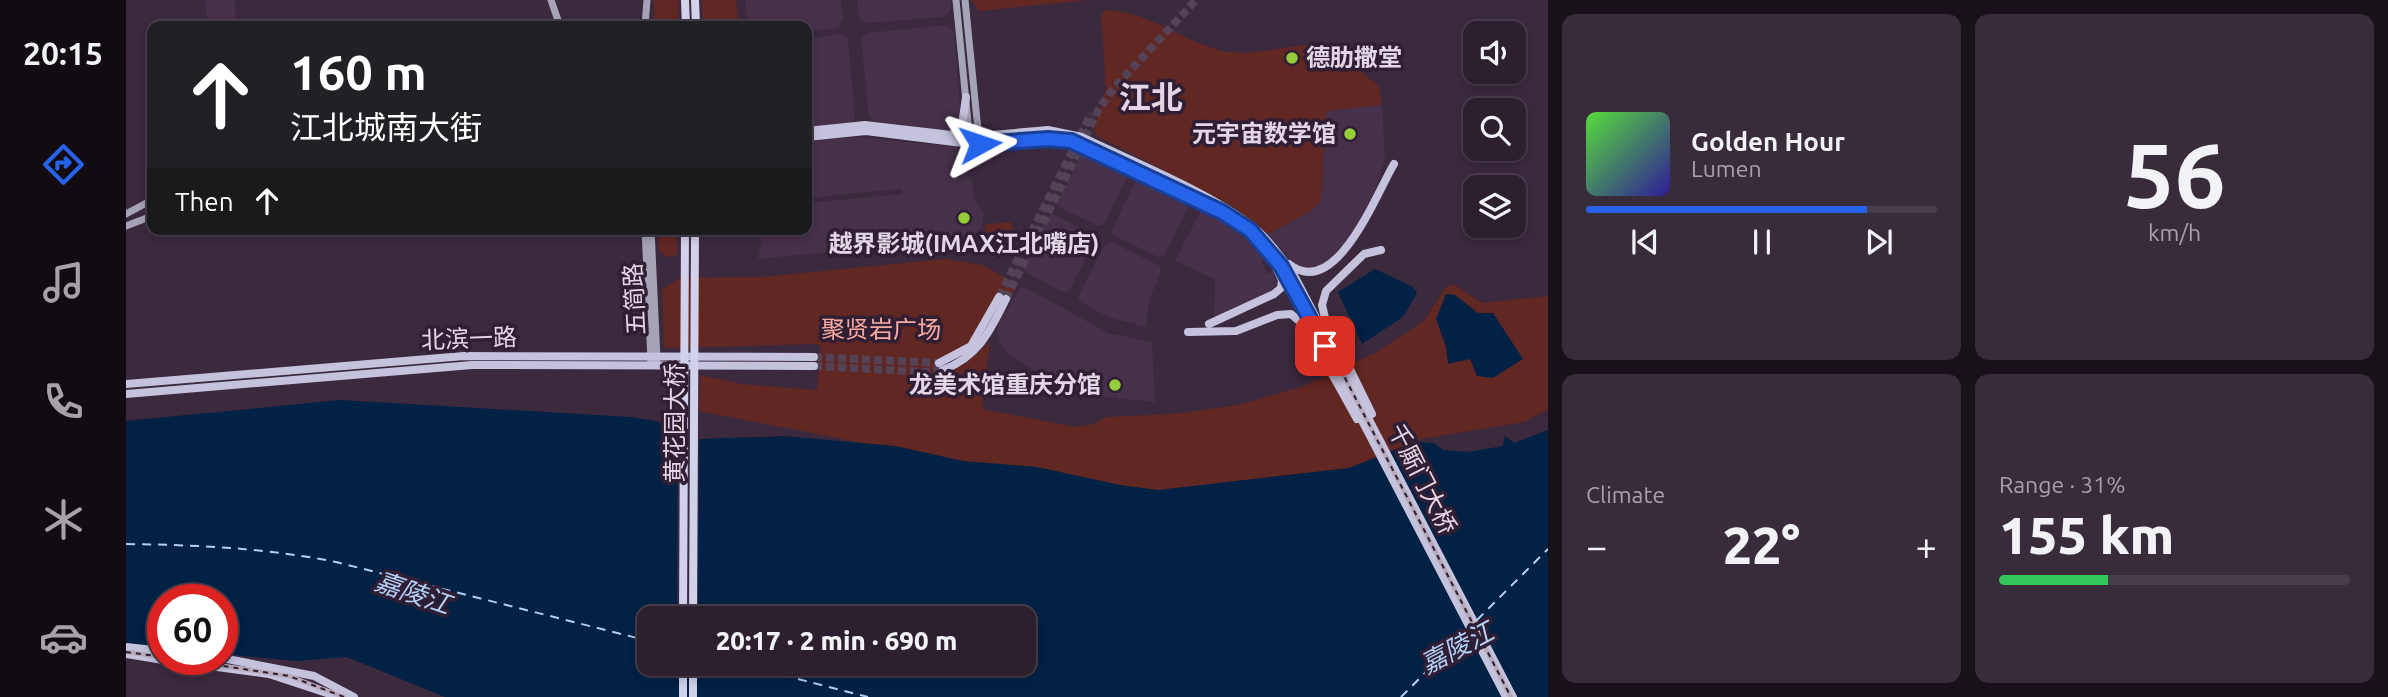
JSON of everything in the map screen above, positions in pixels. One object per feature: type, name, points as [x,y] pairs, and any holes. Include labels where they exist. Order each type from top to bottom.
[{"type":"highway","points":[[685,0],[686,21]]},
{"type":"highway","points":[[695,0],[696,21]]},
{"type":"highway","name":"黄花园大桥","points":[[683,606],[685,235]]},
{"type":"highway","name":"黄花园大桥","points":[[693,606],[695,235]]},
{"type":"highway","points":[[683,676],[683,697]]},
{"type":"highway","points":[[692,697],[693,676]]},
{"type":"main road","points":[[551,0],[559,21]]},
{"type":"main road","points":[[645,21],[647,0]]},
{"type":"main road","points":[[956,0],[966,97],[974,140]]},
{"type":"main road","points":[[965,0],[974,140]]},
{"type":"main road","points":[[952,135],[962,125],[966,97]]},
{"type":"main road","points":[[812,130],[865,125],[974,140]]},
{"type":"main road","points":[[812,136],[866,131],[974,140],[1081,140],[1231,211],[1260,233],[1278,253],[1300,271],[1317,271],[1329,264],[1358,231],[1394,164]]},
{"type":"main road","points":[[1081,140],[1229,215],[1266,246],[1293,280]]},
{"type":"main road","points":[[126,214],[147,203]]},
{"type":"main road","points":[[126,226],[147,218]]},
{"type":"main road","name":"五简路","points":[[648,235],[654,362]]},
{"type":"main road","points":[[1209,324],[1281,288],[1282,279],[1266,246]]},
{"type":"main road","points":[[1381,250],[1364,254],[1326,291],[1323,311],[1363,393],[1389,464]]},
{"type":"main road","points":[[1278,253],[1293,280]]},
{"type":"main road","name":"千厮门大桥","points":[[1293,280],[1513,697]]},
{"type":"main road","points":[[941,366],[971,346],[1002,298]]},
{"type":"main road","points":[[1188,332],[1236,331],[1283,314],[1301,320],[1346,402],[1389,464]]},
{"type":"main road","name":"北滨一路","points":[[126,384],[464,356],[654,362]]},
{"type":"main road","name":"北滨一路","points":[[126,394],[461,365],[814,362]]},
{"type":"main road","name":"千厮门大桥","points":[[1389,464],[1506,697]]},
{"type":"main road","points":[[126,647],[147,649]]},
{"type":"main road","points":[[126,654],[147,657]]},
{"type":"main road","points":[[238,661],[314,677],[354,697]]},
{"type":"main road","points":[[238,670],[269,674],[339,697]]},
{"type":"shaded area","points":[[204,0],[235,0],[236,21],[208,21]]},
{"type":"shaded area","points":[[745,0],[841,0],[843,20],[837,28],[812,30],[812,21],[747,21]]},
{"type":"shaded area","points":[[857,0],[951,0],[951,7],[949,13],[941,17],[865,23],[859,18]]},
{"type":"shaded area","points":[[947,25],[954,32],[961,118],[958,126],[946,131],[875,121],[869,116],[861,39],[867,33]]},
{"type":"shaded area","points":[[843,34],[848,39],[855,118],[851,123],[812,128],[812,37]]},
{"type":"shaded area","points":[[1382,105],[1385,158],[1375,192],[1350,238],[1327,263],[1306,271],[1293,263],[1268,234],[1310,211],[1322,192],[1326,110]]},
{"type":"shaded area","points":[[855,137],[959,147],[960,170],[972,180],[974,198],[984,214],[982,227],[976,234],[959,243],[922,243],[758,259],[762,235],[812,235],[812,203],[902,194],[901,189],[812,198],[812,141]]},
{"type":"shaded area","points":[[1087,152],[1126,171],[1128,175],[1104,224],[1098,226],[1059,207],[1058,202],[1082,154]]},
{"type":"shaded area","points":[[1143,178],[1186,199],[1188,207],[1165,254],[1158,257],[1113,235],[1112,230],[1136,180]]},
{"type":"shaded area","points":[[1205,208],[1229,220],[1249,237],[1265,258],[1261,261],[1268,274],[1273,272],[1277,283],[1272,290],[1214,317],[1215,279],[1175,261],[1201,210]]},
{"type":"shaded area","points":[[1053,214],[1094,235],[1095,240],[1069,291],[1064,293],[1024,271],[1023,266],[1048,216]]},
{"type":"shaded area","points":[[1111,242],[1160,266],[1161,271],[1149,300],[1146,327],[1108,317],[1079,301],[1078,297],[1105,244]]},
{"type":"shaded area","points":[[1025,287],[1108,333],[1152,342],[1155,402],[1096,396],[1061,387],[1007,353],[1000,344],[997,327],[1020,288]]},
{"type":"green space","points":[[654,0],[678,0],[679,21],[654,21]]},
{"type":"green space","points":[[702,0],[736,0],[738,21],[703,21]]},
{"type":"green space","points":[[971,0],[1087,0],[979,11]]},
{"type":"green space","points":[[1105,10],[1152,21],[1193,41],[1223,51],[1236,53],[1301,45],[1327,45],[1379,86],[1382,105],[1326,111],[1321,200],[1310,211],[1268,234],[1232,206],[1097,136],[1094,129],[1106,89],[1101,15]]},
{"type":"green space","points":[[1011,222],[1013,240],[986,242],[985,224]]},
{"type":"green space","points":[[658,235],[677,235],[677,255],[666,257],[659,251]]},
{"type":"green space","name":"聚贤岩广场","points":[[946,259],[983,265],[1017,285],[1009,300],[997,297],[970,342],[937,361],[941,373],[964,364],[990,342],[982,409],[1076,427],[1094,424],[1106,417],[1173,414],[1238,405],[1301,387],[1377,352],[1424,321],[1445,288],[1453,284],[1482,303],[1548,296],[1548,409],[1524,422],[1409,441],[1407,443],[1414,442],[1036,656],[1036,606],[738,606],[653,440],[656,421],[690,436],[705,438],[782,436],[868,444],[699,411],[700,375],[741,384],[817,390],[821,347],[817,344],[664,348],[662,289],[680,278],[759,277]]},
{"type":"water","points":[[1375,269],[1413,287],[1417,293],[1403,317],[1362,344],[1338,292]]},
{"type":"water","points":[[1446,294],[1455,295],[1478,313],[1493,313],[1523,359],[1493,378],[1477,376],[1470,359],[1448,364],[1446,347],[1436,319]]},
{"type":"water","name":"嘉陵江","points":[[340,400],[630,417],[656,421],[697,439],[784,436],[895,446],[963,461],[1037,467],[1120,485],[1158,490],[1349,468],[1414,442],[1434,443],[1443,450],[1468,452],[1503,446],[1505,436],[1514,443],[1548,430],[1548,697],[445,697],[347,657],[297,661],[238,655],[238,584],[147,584],[147,645],[126,643],[126,421]]},
{"type":"pier","points":[[678,429],[699,436],[698,606],[677,606]]},
{"type":"ferry route","points":[[126,544],[232,548],[336,562],[637,638]]},
{"type":"ferry route","points":[[1477,620],[1548,549]]},
{"type":"ferry route","points":[[1401,697],[1469,629]]},
{"type":"ferry route","points":[[786,676],[868,697]]},
{"type":"tunnel","points":[[1006,299],[1099,109],[1113,89],[1196,0]]},
{"type":"tunnel","points":[[999,297],[1091,114]]},
{"type":"tunnel","points":[[814,357],[939,363]]},
{"type":"tunnel","points":[[814,366],[925,372],[943,370]]},
{"type":"railway","points":[[1294,280],[1511,697]]},
{"type":"railway","points":[[126,652],[147,655]]},
{"type":"railway","points":[[238,668],[289,676],[344,697]]},
{"type":"place","name":"德肋撒堂","points":[[1292,58]]},
{"type":"place","name":"元宇宙数学馆","points":[[1350,134]]},
{"type":"place","name":"越界影城(IMAX江北嘴店)","points":[[964,218]]},
{"type":"place","name":"龙美术馆重庆分馆","points":[[1115,385]]},
{"type":"district","name":"江北","points":[[1151,98]]},
{"type":"route","points":[[980,144],[1048,139],[1071,141],[1229,215],[1257,237],[1274,255],[1325,346]]}]
